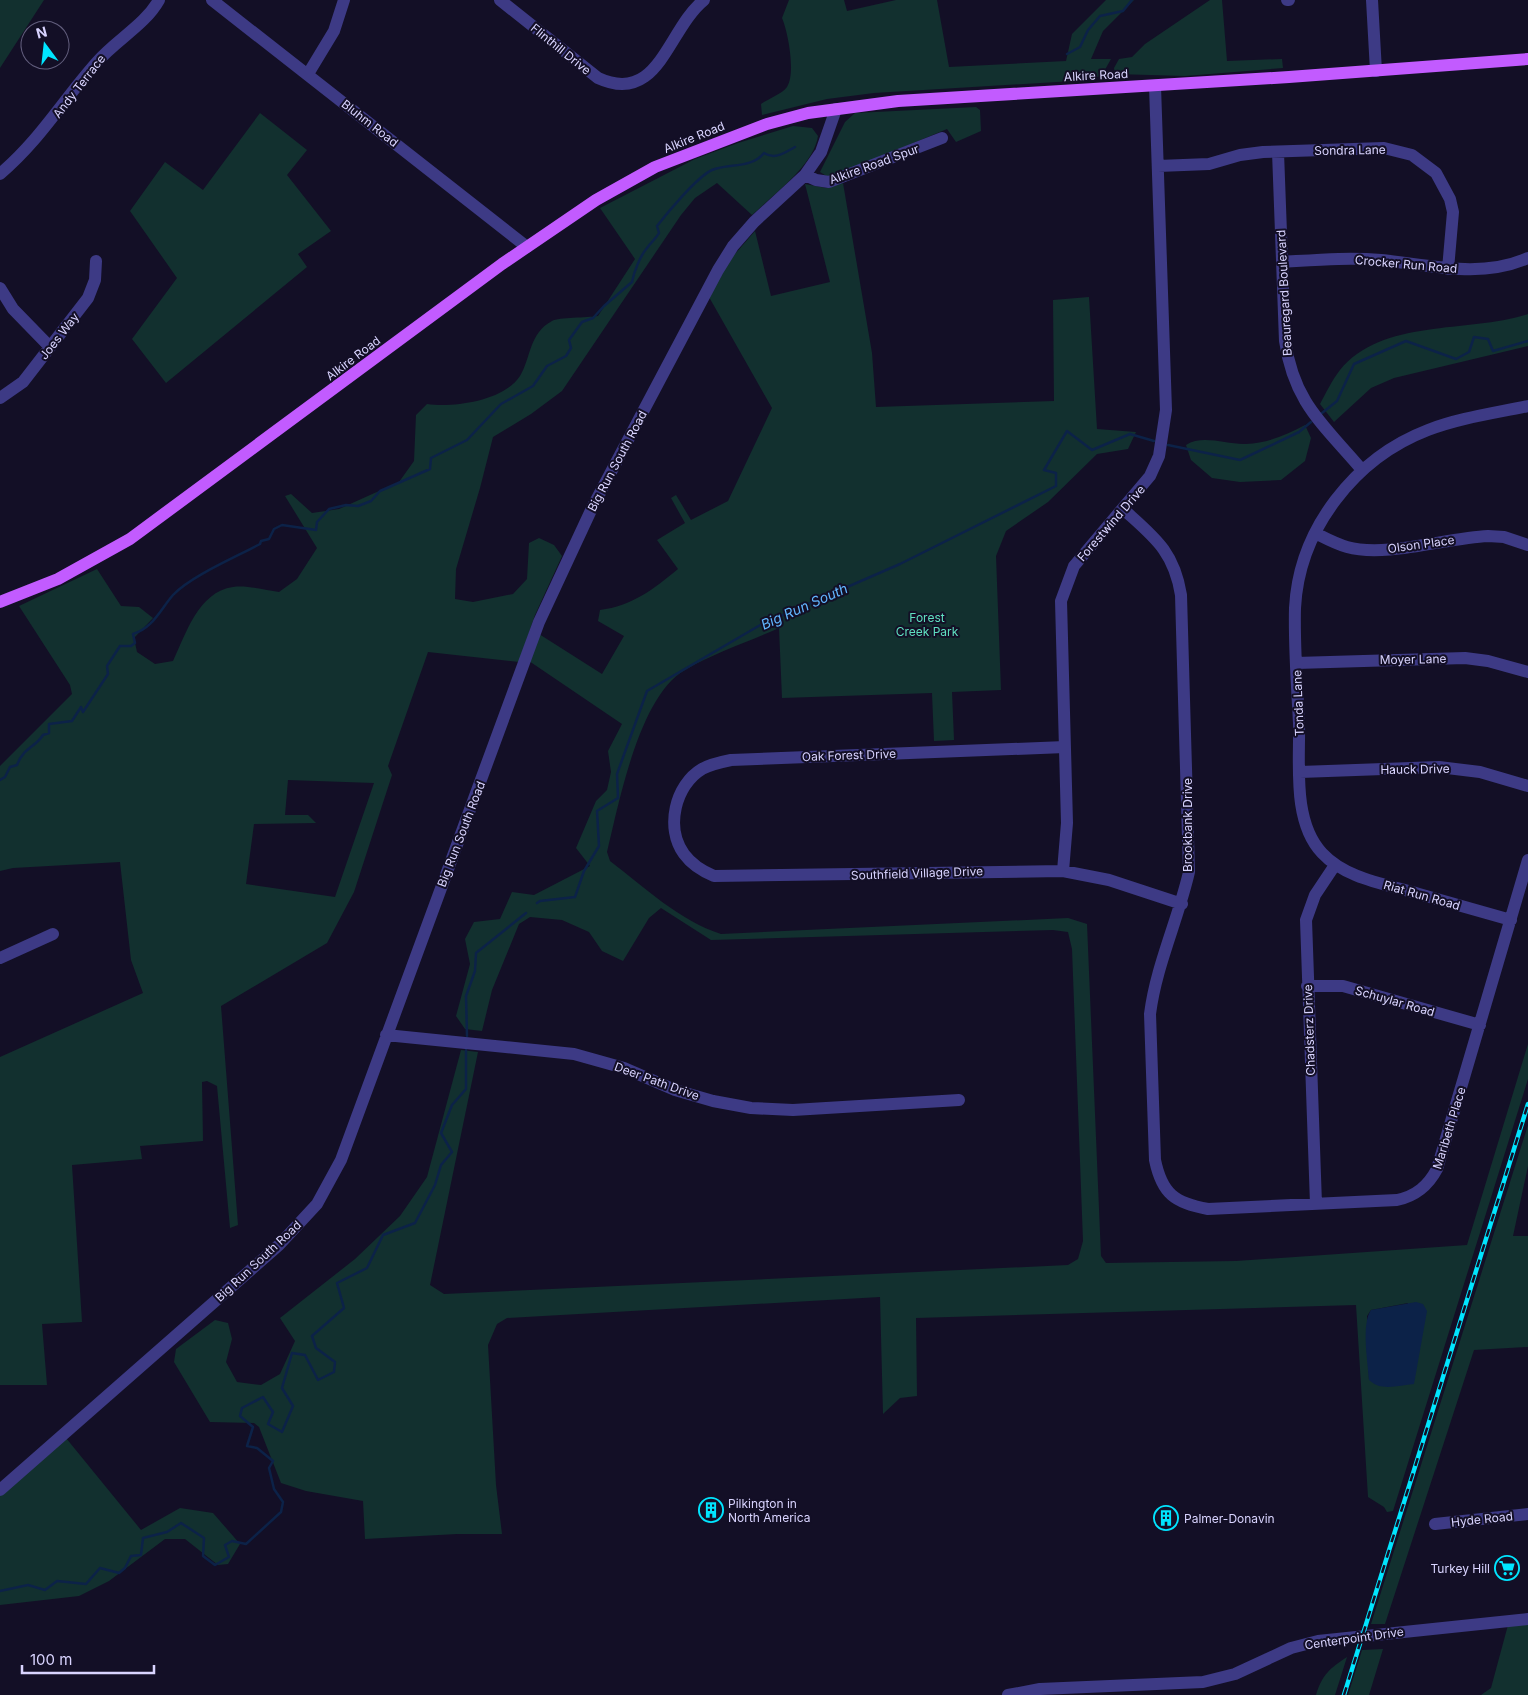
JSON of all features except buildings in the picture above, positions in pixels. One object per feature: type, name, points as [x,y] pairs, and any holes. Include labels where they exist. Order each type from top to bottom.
[{"type":"main road","name":"Alkire Road","points":[[0,602],[58,579],[130,539],[527,247],[596,200],[655,167],[767,124],[836,109],[898,101],[1155,86],[1528,59]]},
{"type":"street","name":"Andy Terrace","points":[[0,174],[38,137],[96,63],[113,45],[148,15],[159,0]]},
{"type":"street","name":"Bluhm Road","points":[[212,0],[527,247]]},
{"type":"street","points":[[308,74],[334,31],[344,0]]},
{"type":"street","name":"Flinthill Drive","points":[[500,0],[598,78],[612,84],[629,84],[652,72],[683,23],[704,0]]},
{"type":"street","points":[[1372,0],[1376,70]]},
{"type":"street","name":"Forestwind Drive","points":[[1063,871],[1067,823],[1061,601],[1074,566],[1150,476],[1159,456],[1166,410],[1155,86]]},
{"type":"street","name":"Big Run South Road","points":[[0,1490],[278,1245],[317,1204],[341,1160],[521,670],[569,554],[728,254],[754,222],[805,175],[821,152],[836,109]]},
{"type":"street","name":"Alkire Road Spur","points":[[805,175],[816,180],[829,182],[942,138]]},
{"type":"street","name":"Sondra Lane","points":[[1158,166],[1202,165],[1240,155],[1278,152],[1384,148],[1412,155],[1424,162],[1444,184],[1453,212],[1448,269]]},
{"type":"street","name":"Beauregard Boulevard","points":[[1278,152],[1285,341],[1293,380],[1307,406],[1362,470]]},
{"type":"street","name":"Crocker Run Road","points":[[1282,262],[1351,259],[1448,269],[1477,269],[1506,266],[1528,258]]},
{"type":"street","name":"Joes Way","points":[[0,398],[23,382],[88,298],[95,280],[96,260]]},
{"type":"street","points":[[0,288],[13,309],[50,347]]},
{"type":"street","name":"Tonda Lane","points":[[1335,865],[1321,852],[1308,828],[1302,802],[1300,772],[1295,608],[1300,575],[1315,533],[1340,492],[1362,470],[1384,453],[1428,430],[1528,406]]},
{"type":"street","name":"Brookbank Drive","points":[[1123,509],[1153,537],[1174,563],[1181,595],[1190,848],[1189,872],[1182,904],[1152,998],[1150,1014],[1155,1160],[1160,1179],[1165,1188],[1171,1195],[1185,1204]]},
{"type":"street","name":"Olson Place","points":[[1315,533],[1347,547],[1363,550],[1382,550],[1488,536],[1504,537],[1528,545]]},
{"type":"street","name":"Moyer Lane","points":[[1296,663],[1464,658],[1488,661],[1528,672]]},
{"type":"street","name":"Oak Forest Drive","points":[[675,827],[675,812],[680,795],[687,783],[700,770],[715,763],[731,760],[1065,747]]},
{"type":"street","name":"Hauck Drive","points":[[1300,772],[1439,767],[1480,772],[1528,786]]},
{"type":"street","name":"Southfield Village Drive","points":[[675,827],[683,853],[697,867],[714,876],[1063,871],[1109,880],[1182,904]]},
{"type":"street","name":"Maribeth Place","points":[[1185,1204],[1208,1209],[1397,1200],[1407,1198],[1425,1186],[1437,1169],[1528,860]]},
{"type":"street","name":"Riat Run Road","points":[[1335,865],[1360,877],[1511,920]]},
{"type":"street","name":"Chadsterz Drive","points":[[1316,1204],[1306,920],[1314,895],[1335,865]]},
{"type":"street","points":[[0,958],[53,934]]},
{"type":"street","name":"Schuylar Road","points":[[1308,986],[1343,986],[1480,1025]]},
{"type":"street","name":"Deer Path Drive","points":[[386,1035],[574,1054],[624,1068],[674,1090],[713,1101],[751,1108],[792,1110],[959,1100]]},
{"type":"street","name":"Hyde Road","points":[[1435,1524],[1528,1514]]},
{"type":"street","name":"Centerpoint Drive","points":[[1008,1695],[1040,1688],[1203,1682],[1235,1674],[1291,1648],[1318,1642],[1466,1624],[1528,1619]]},
{"type":"green space","points":[[0,0],[44,0],[31,20],[20,20],[20,37],[0,68]]},
{"type":"green space","points":[[789,0],[844,0],[847,11],[896,0],[937,0],[949,67],[1066,61],[1072,34],[1106,0],[1134,0],[1103,31],[1091,59],[1111,59],[1102,75],[1090,80],[874,93],[827,99],[762,115],[761,104],[785,90],[790,81],[790,52],[782,18]]},
{"type":"green space","points":[[1210,0],[1222,0],[1227,61],[1282,59],[1283,68],[1185,76],[1115,74],[1114,68],[1119,59],[1132,57],[1145,44]]},
{"type":"green space","points":[[976,107],[980,110],[981,131],[956,142],[947,129],[841,173],[828,177],[820,172],[845,122],[855,113]]},
{"type":"green space","points":[[260,113],[307,150],[287,175],[331,231],[298,254],[307,267],[166,383],[132,339],[177,278],[130,211],[165,162],[203,190]]},
{"type":"green space","points":[[793,126],[812,128],[818,136],[815,147],[801,168],[752,215],[717,183],[695,198],[681,215],[562,391],[531,414],[493,437],[456,569],[455,599],[473,602],[513,594],[527,579],[529,543],[539,538],[554,545],[562,556],[535,615],[519,662],[428,652],[388,766],[392,775],[354,892],[327,943],[221,1006],[238,1225],[230,1228],[217,1086],[207,1081],[202,1082],[203,1141],[140,1146],[142,1159],[72,1165],[82,1322],[42,1324],[47,1385],[0,1385],[0,1057],[143,993],[131,960],[120,862],[13,868],[0,871],[0,766],[72,694],[70,685],[19,606],[97,569],[121,606],[139,607],[153,618],[134,638],[137,652],[155,664],[173,661],[188,627],[202,605],[211,597],[233,587],[250,587],[279,592],[297,579],[317,548],[285,496],[291,494],[312,513],[339,509],[399,482],[414,461],[416,415],[427,404],[450,405],[477,401],[502,391],[512,385],[520,376],[535,339],[544,326],[556,320],[598,316],[635,259],[600,208],[695,159]],"holes":[[[288,780],[374,783],[335,897],[246,884],[254,824],[316,823],[308,815],[285,815]]]},
{"type":"green space","name":"Forest Creek Park","points":[[843,183],[872,353],[876,407],[1054,401],[1053,300],[1089,297],[1097,429],[1136,432],[1128,449],[1097,454],[1048,502],[1006,531],[996,556],[1001,690],[952,692],[954,740],[934,741],[932,693],[782,698],[779,628],[696,664],[669,683],[655,703],[643,726],[633,752],[607,852],[610,861],[677,912],[691,921],[721,934],[1068,918],[1087,924],[1101,1256],[1106,1263],[1236,1261],[1467,1245],[1528,1044],[1528,1079],[1393,1511],[1387,1512],[1384,1507],[1368,1497],[1356,1305],[916,1318],[917,1396],[900,1398],[883,1414],[880,1297],[507,1318],[497,1324],[488,1345],[496,1485],[502,1534],[457,1534],[365,1539],[363,1501],[306,1491],[281,1483],[259,1427],[254,1423],[210,1422],[174,1362],[176,1349],[215,1320],[228,1323],[232,1339],[226,1362],[237,1382],[261,1385],[280,1374],[295,1341],[280,1318],[355,1259],[400,1216],[427,1177],[461,1050],[478,1052],[430,1285],[444,1294],[1068,1265],[1078,1259],[1083,1241],[1072,949],[1068,932],[1053,930],[711,940],[661,908],[649,918],[623,961],[602,951],[589,932],[562,920],[530,917],[519,924],[492,990],[482,1031],[465,1029],[456,1016],[470,964],[465,939],[474,922],[500,919],[512,892],[534,895],[590,866],[576,848],[596,801],[607,790],[611,772],[608,751],[622,724],[529,661],[539,634],[602,674],[624,636],[598,621],[600,610],[622,605],[642,596],[678,569],[657,540],[685,523],[671,498],[676,495],[691,520],[728,501],[772,408],[709,297],[728,262],[755,231],[771,296],[830,282],[805,184],[826,188]],"holes":[[[1408,1303],[1369,1380],[1367,1316],[1371,1310]]]},
{"type":"green space","points":[[1528,314],[1528,346],[1394,378],[1371,388],[1334,422],[1320,404],[1340,370],[1358,353],[1379,342],[1403,334],[1505,320]]},
{"type":"green space","points":[[1305,425],[1311,438],[1305,461],[1281,480],[1240,482],[1212,478],[1191,460],[1186,445],[1200,440],[1239,444],[1262,442],[1284,435]]},
{"type":"green space","points":[[1528,1125],[1528,1166],[1513,1236],[1528,1236],[1528,1347],[1474,1350],[1385,1624],[1371,1624]]},
{"type":"green space","points":[[66,1438],[141,1530],[180,1508],[213,1513],[240,1544],[228,1564],[218,1565],[185,1539],[165,1539],[109,1581],[79,1596],[0,1605],[0,1495]]},
{"type":"green space","points":[[1528,1624],[1528,1695],[1481,1695],[1491,1688],[1508,1625]]},
{"type":"green space","points":[[1383,1649],[1369,1695],[1348,1695],[1362,1650]]},
{"type":"green space","points":[[1347,1657],[1335,1695],[1316,1695],[1327,1673]]},
{"type":"water","points":[[1416,1302],[1423,1304],[1427,1311],[1414,1384],[1385,1387],[1374,1384],[1369,1380],[1366,1344],[1366,1324],[1371,1310]]},
{"type":"waterway","points":[[1067,54],[1080,47],[1088,30],[1100,16],[1123,11],[1132,0]]},
{"type":"waterway","points":[[0,780],[5,777],[10,767],[17,765],[26,751],[43,735],[49,733],[49,724],[72,721],[81,707],[83,712],[108,674],[107,666],[120,646],[131,646],[135,643],[133,634],[151,623],[173,595],[181,588],[202,574],[260,544],[261,541],[269,539],[274,529],[282,525],[316,530],[317,522],[329,509],[346,505],[358,506],[371,501],[380,491],[430,469],[431,458],[467,440],[501,404],[533,386],[547,366],[566,356],[571,348],[569,340],[582,322],[593,318],[632,282],[642,255],[659,233],[657,226],[683,195],[699,180],[712,170],[746,164],[759,158],[764,153],[772,156],[780,155],[795,147]]},
{"type":"waterway","name":"Big Run South","points":[[1322,413],[1337,401],[1354,364],[1406,341],[1456,359],[1469,352],[1474,337],[1488,339],[1493,351],[1528,341]]},
{"type":"waterway","name":"Big Run South","points":[[1168,445],[1240,460],[1299,432],[1311,422]]},
{"type":"waterway","name":"Big Run South","points":[[537,903],[540,901],[575,897],[584,871],[599,846],[597,811],[618,798],[617,774],[647,691],[762,624],[900,564],[1056,486],[1056,473],[1044,470],[1067,431],[1092,450],[1130,434],[1154,441]]},
{"type":"waterway","name":"Big Run South","points":[[467,1036],[466,996],[475,971],[476,953],[526,913]]},
{"type":"waterway","name":"Big Run South","points":[[0,1591],[28,1585],[45,1590],[57,1581],[86,1584],[100,1568],[119,1573],[125,1568],[131,1556],[141,1555],[143,1538],[167,1532],[181,1523],[204,1538],[203,1556],[215,1565],[229,1557],[225,1545],[232,1541],[246,1544],[281,1512],[283,1502],[274,1489],[269,1468],[273,1461],[257,1448],[247,1446],[253,1427],[240,1416],[242,1408],[263,1397],[273,1412],[268,1424],[282,1432],[293,1406],[282,1388],[292,1353],[305,1355],[318,1380],[334,1372],[335,1362],[316,1348],[312,1336],[344,1308],[337,1283],[367,1268],[383,1235],[415,1223],[435,1185],[441,1165],[452,1152],[441,1133],[452,1105],[466,1089],[466,1050]]},
{"type":"railway","points":[[1344,1695],[1528,1104]]},
{"type":"place","name":"Pilkington in North America","points":[[711,1510]]},
{"type":"place","name":"Palmer-Donavin","points":[[1166,1518]]},
{"type":"place","name":"Turkey Hill","points":[[1507,1568]]}]
